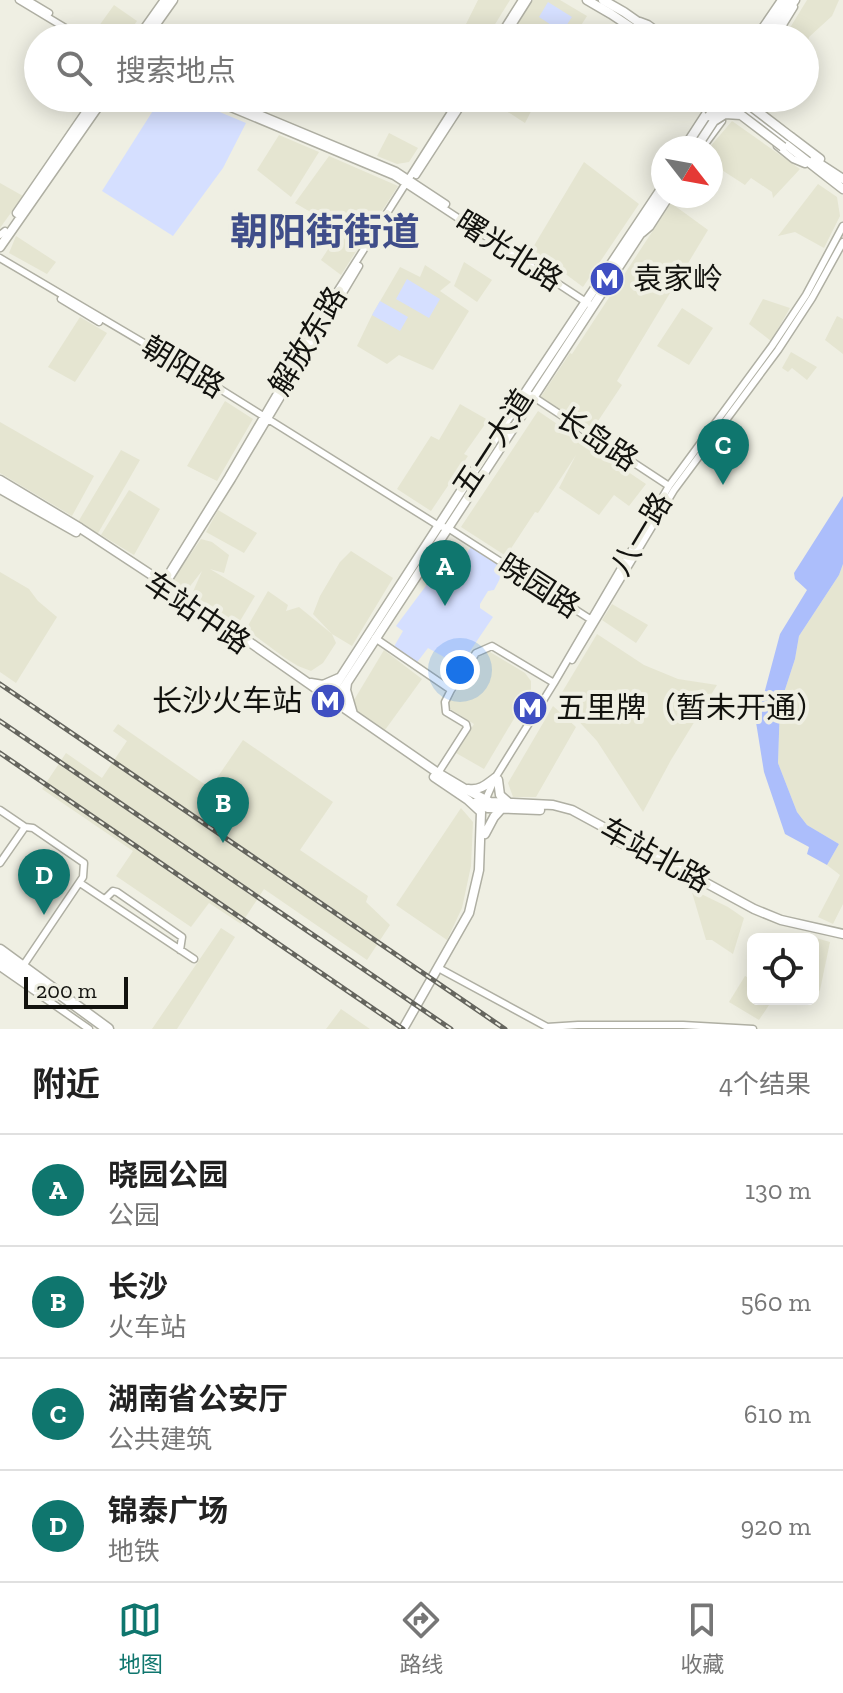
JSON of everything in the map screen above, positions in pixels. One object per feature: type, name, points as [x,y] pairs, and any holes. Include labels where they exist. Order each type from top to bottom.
[{"type":"highway","points":[[0,948],[108,1029]]},
{"type":"highway","points":[[0,959],[98,1029]]},
{"type":"main road","points":[[148,24],[165,0]]},
{"type":"main road","points":[[156,24],[173,0]]},
{"type":"main road","points":[[587,0],[602,3],[642,24]]},
{"type":"main road","points":[[771,24],[783,4],[796,0]]},
{"type":"main road","points":[[602,3],[609,17],[620,24]]},
{"type":"main road","points":[[602,3],[629,24]]},
{"type":"main road","points":[[602,3],[633,24]]},
{"type":"main road","points":[[777,24],[783,4]]},
{"type":"main road","points":[[0,247],[3,235],[86,112]]},
{"type":"main road","points":[[3,235],[94,112]]},
{"type":"main road","points":[[712,112],[713,117]]},
{"type":"main road","points":[[703,136],[716,112]]},
{"type":"main road","points":[[696,136],[713,117],[736,112]]},
{"type":"main road","points":[[750,112],[783,147],[805,164],[839,181]]},
{"type":"main road","points":[[751,112],[820,172]]},
{"type":"main road","points":[[752,112],[832,171]]},
{"type":"main road","points":[[753,112],[823,162],[839,181],[843,192]]},
{"type":"main road","name":"五一大道","points":[[330,702],[653,208]]},
{"type":"main road","name":"五一大道","points":[[590,303],[640,236],[655,208]]},
{"type":"main road","name":"车站中路","points":[[0,480],[80,528],[330,702],[353,714],[371,730],[465,789]]},
{"type":"main road","name":"车站中路","points":[[0,489],[163,584],[468,800],[486,806]]},
{"type":"main road","points":[[305,682],[323,685],[345,678],[353,714]]},
{"type":"main road","points":[[465,789],[484,787],[497,779],[505,805],[485,834]]},
{"type":"main road","name":"车站北路","points":[[465,789],[486,806],[553,805],[572,810],[754,909],[843,937]]},
{"type":"main road","points":[[406,1029],[473,914],[484,870],[486,806]]},
{"type":"main road","points":[[406,1029],[469,913],[479,870],[486,806]]},
{"type":"street","points":[[19,0],[59,24]]},
{"type":"street","points":[[27,0],[67,24]]},
{"type":"street","points":[[509,24],[522,0]]},
{"type":"street","points":[[511,24],[528,0]]},
{"type":"street","points":[[783,24],[796,0]]},
{"type":"street","points":[[767,24],[783,4]]},
{"type":"street","points":[[635,19],[648,24]]},
{"type":"street","name":"曙光北路","points":[[241,112],[409,182]]},
{"type":"street","name":"曙光北路","points":[[255,112],[382,165],[590,303]]},
{"type":"street","name":"解放东路","points":[[163,584],[232,479],[333,298],[454,112]]},
{"type":"street","points":[[750,112],[793,159],[805,164]]},
{"type":"street","points":[[754,112],[793,134],[800,144]]},
{"type":"street","points":[[706,136],[713,117]]},
{"type":"street","name":"八一路","points":[[486,806],[497,779],[669,486],[781,333],[806,295],[843,226]]},
{"type":"street","points":[[3,235],[4,254],[11,264]]},
{"type":"street","name":"八一路","points":[[497,779],[674,490],[778,350],[843,242]]},
{"type":"street","name":"朝阳路","points":[[0,260],[264,418]]},
{"type":"street","name":"朝阳路","points":[[0,260],[188,369],[442,529]]},
{"type":"street","name":"长岛路","points":[[530,394],[669,486]]},
{"type":"street","name":"晓园路","points":[[442,529],[590,619]]},
{"type":"street","points":[[373,636],[451,690]]},
{"type":"street","points":[[438,773],[467,728],[466,724],[446,712],[445,702],[476,653],[492,646],[554,683]]},
{"type":"street","points":[[0,810],[84,863],[80,883],[17,969]]},
{"type":"street","points":[[0,863],[25,827]]},
{"type":"street","points":[[80,883],[194,959]]},
{"type":"street","points":[[105,899],[113,891],[124,897],[182,937],[180,950]]},
{"type":"street","points":[[0,948],[17,969],[89,1029]]},
{"type":"street","points":[[0,967],[17,969],[115,1029]]},
{"type":"street","points":[[442,970],[547,1027],[668,1025],[753,1029]]},
{"type":"shaded area","points":[[478,0],[510,0],[495,24],[466,24]]},
{"type":"shaded area","points":[[533,0],[560,0],[587,16],[582,24],[517,24]]},
{"type":"shaded area","points":[[807,0],[839,0],[832,16],[819,28],[819,24],[792,24]]},
{"type":"shaded area","points":[[548,2],[572,17],[567,24],[550,24],[539,17]]},
{"type":"shaded area","points":[[114,5],[137,21],[135,24],[100,24]]},
{"type":"shaded area","points":[[152,112],[220,112],[246,123],[223,168],[173,236],[102,191]]},
{"type":"shaded area","points":[[508,112],[531,112],[525,123]]},
{"type":"shaded area","points":[[732,121],[800,169],[773,198],[772,192],[751,178],[745,185],[723,171],[723,136],[719,136]]},
{"type":"shaded area","points":[[389,133],[418,148],[409,162],[397,164],[377,156]]},
{"type":"shaded area","points":[[279,135],[319,152],[291,197],[257,170]]},
{"type":"shaded area","points":[[329,156],[398,186],[341,275],[321,260],[348,219],[338,228],[295,203]]},
{"type":"shaded area","points":[[584,162],[639,204],[583,287],[532,249]]},
{"type":"shaded area","points":[[0,183],[23,196],[0,228]]},
{"type":"shaded area","points":[[818,184],[837,197],[840,216],[824,248],[795,232],[778,236]]},
{"type":"shaded area","points":[[668,208],[678,208],[708,230],[617,381],[622,385],[592,430],[540,398]]},
{"type":"shaded area","points":[[16,236],[56,262],[47,274],[9,253]]},
{"type":"shaded area","points":[[464,262],[492,280],[477,302],[454,286]]},
{"type":"shaded area","points":[[425,265],[451,282],[440,291],[469,311],[433,370],[399,355],[387,364],[357,346],[400,267],[420,277]]},
{"type":"shaded area","points":[[407,279],[440,299],[429,318],[396,299]]},
{"type":"shaded area","points":[[763,299],[790,308],[771,341],[749,324]]},
{"type":"shaded area","points":[[380,301],[408,317],[400,331],[372,315]]},
{"type":"shaded area","points":[[682,308],[713,328],[689,365],[657,346]]},
{"type":"shaded area","points":[[837,316],[843,319],[843,354],[825,340]]},
{"type":"shaded area","points":[[80,317],[107,333],[75,382],[48,367]]},
{"type":"shaded area","points":[[791,352],[817,367],[807,380],[792,368],[788,372],[782,368]]},
{"type":"shaded area","points":[[225,401],[253,419],[217,481],[187,466]]},
{"type":"shaded area","points":[[460,404],[488,420],[431,511],[397,489],[431,436],[439,440]]},
{"type":"shaded area","points":[[538,411],[646,484],[629,506],[614,495],[599,515],[559,488],[576,455],[506,556],[461,527]]},
{"type":"shaded area","points":[[0,422],[94,476],[72,516],[0,473]]},
{"type":"shaded area","points":[[121,450],[140,460],[97,535],[78,522]]},
{"type":"shaded area","points":[[129,490],[160,509],[134,555],[101,535]]},
{"type":"shaded area","points":[[218,510],[257,533],[244,553],[206,532]]},
{"type":"shaded area","points":[[201,539],[212,542],[229,555],[224,573],[210,569],[255,596],[240,621],[233,625],[192,594],[202,571],[183,595],[171,582]]},
{"type":"shaded area","points":[[471,547],[505,569],[494,590],[488,591],[480,604],[480,608],[493,617],[460,666],[428,648],[415,665],[392,650],[403,631],[396,626],[437,571],[446,576],[455,570]]},
{"type":"shaded area","points":[[351,551],[393,578],[352,646],[332,634],[313,614],[340,562]]},
{"type":"shaded area","points":[[843,564],[843,904],[833,924],[818,917],[840,875],[827,865],[839,844],[807,825],[797,812],[778,763],[780,705],[799,636]]},
{"type":"shaded area","points":[[0,572],[29,589],[57,617],[16,683],[0,672]]},
{"type":"shaded area","points":[[268,591],[288,605],[286,611],[299,607],[332,634],[336,643],[323,663],[311,671],[285,658],[246,629]]},
{"type":"shaded area","points":[[612,604],[648,625],[636,643],[602,620]]},
{"type":"shaded area","points":[[597,634],[644,665],[678,679],[717,685],[643,812],[597,741],[558,699]]},
{"type":"shaded area","points":[[384,650],[422,679],[385,730],[357,713],[354,700]]},
{"type":"shaded area","points":[[483,651],[525,673],[531,681],[531,690],[484,769],[456,753],[474,724],[447,707],[478,654]]},
{"type":"shaded area","points":[[553,706],[576,727],[536,797],[513,797],[508,783]]},
{"type":"shaded area","points":[[118,724],[210,788],[243,740],[333,802],[300,850],[368,896],[366,902],[390,925],[367,960],[264,889],[241,924],[209,903],[191,927],[116,876],[133,851],[42,789],[66,753],[102,778],[127,741],[113,731]]},
{"type":"shaded area","points":[[461,808],[473,822],[471,866],[462,908],[447,940],[396,905]]},
{"type":"shaded area","points":[[691,889],[744,918],[733,954],[712,940],[706,940]]},
{"type":"shaded area","points":[[221,928],[235,937],[177,1029],[152,1029]]},
{"type":"shaded area","points":[[819,939],[830,942],[819,991]]},
{"type":"shaded area","points":[[745,976],[747,1005],[769,1005],[759,1020],[729,1002]]},
{"type":"shaded area","points":[[341,1009],[370,1029],[326,1029]]},
{"type":"water","points":[[843,496],[843,564],[799,636],[780,705],[778,763],[797,812],[807,825],[839,844],[827,865],[807,854],[809,847],[785,834],[764,772],[751,691],[764,694],[780,634],[807,590],[795,579],[794,573]]},
{"type":"railway","points":[[0,684],[505,1029]]},
{"type":"railway","points":[[0,721],[451,1029]]},
{"type":"railway","points":[[0,753],[403,1029]]},
{"type":"place","name":"袁家岭","points":[[607,279]]},
{"type":"place","name":"湖南省公安厅","points":[[723,485]]},
{"type":"place","name":"晓园公园","points":[[445,606]]},
{"type":"place","name":"长沙火车站","points":[[328,701]]},
{"type":"place","name":"五里牌（暂未开通）","points":[[530,708]]},
{"type":"place","name":"长沙","points":[[223,843]]},
{"type":"place","name":"锦泰广场","points":[[44,915]]},
{"type":"district","name":"朝阳街街道","points":[[325,232]]}]
